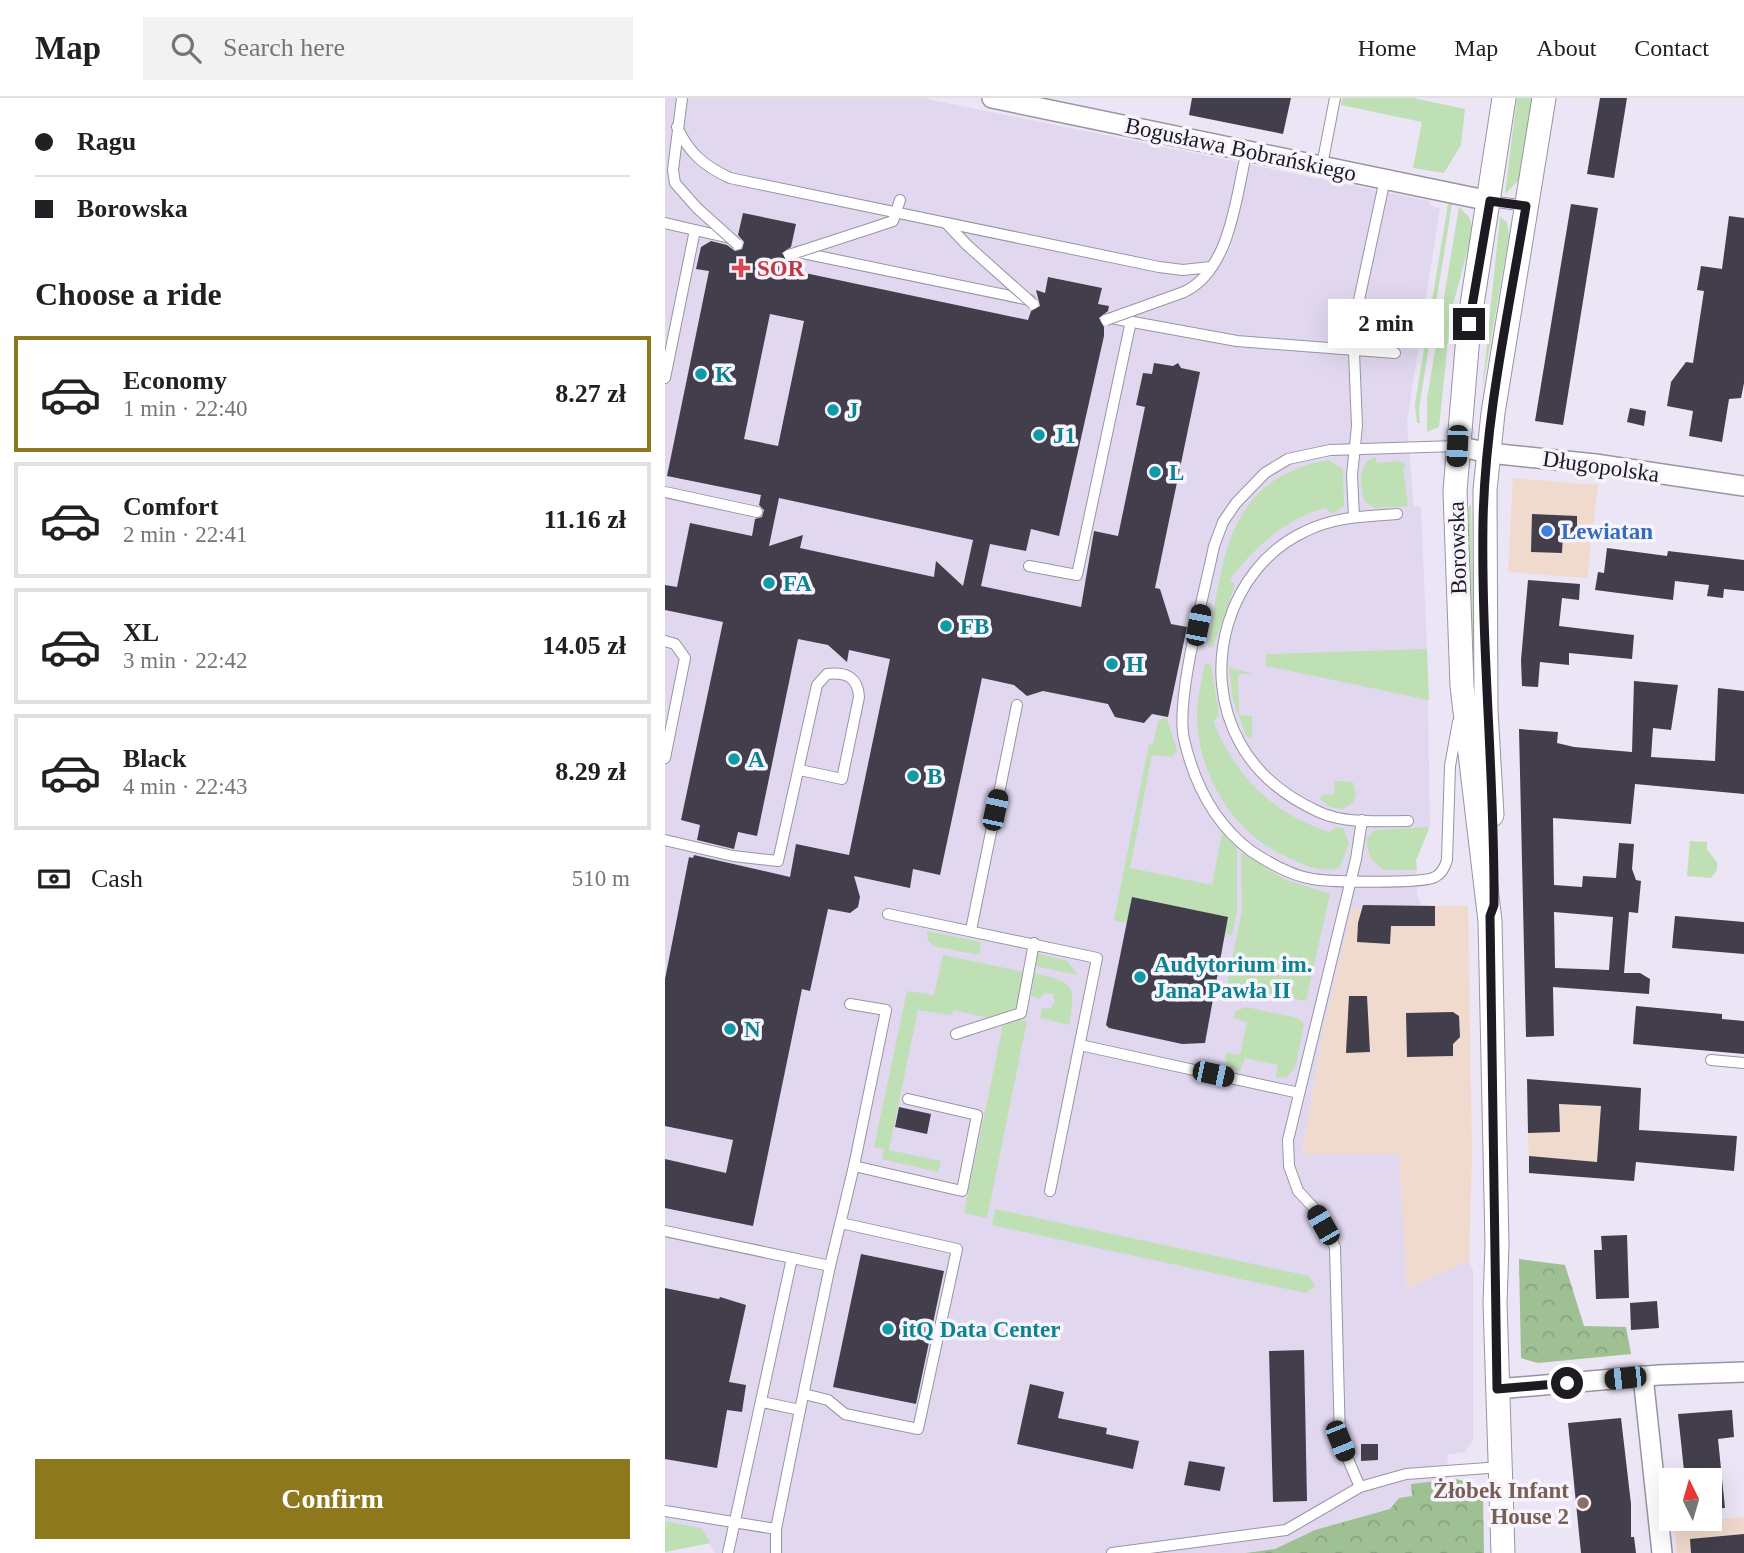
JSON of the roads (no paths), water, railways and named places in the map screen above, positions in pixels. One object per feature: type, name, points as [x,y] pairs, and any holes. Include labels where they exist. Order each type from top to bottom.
[{"type":"street","name":"Bogusława Bobrańskiego","points":[[992,98],[1490,201]]},
{"type":"street","name":"Borowska","points":[[1503,1553],[1497,1389],[1490,916],[1463,694],[1455,507],[1457,446],[1469,324],[1504,98]]},
{"type":"street","name":"Borowska","points":[[1490,916],[1494,905],[1493,834],[1486,710],[1483,522],[1489,453],[1544,98]]},
{"type":"street","name":"Długopolska","points":[[1457,446],[1489,453],[1595,464],[1744,486]]},
{"type":"street","points":[[1497,1389],[1643,1376],[1744,1372]]},
{"type":"street","points":[[1643,1376],[1662,1553]]},
{"type":"lane","points":[[665,223],[737,241],[697,208],[675,183],[673,160],[682,98]]},
{"type":"lane","points":[[1322,165],[1335,98]]},
{"type":"lane","points":[[677,127],[686,146],[707,167],[730,178],[1159,267],[1183,270],[1211,267]]},
{"type":"lane","points":[[1247,150],[1223,245],[1196,286],[1106,318],[1237,341],[1395,353]]},
{"type":"lane","points":[[1354,517],[1352,475],[1357,426],[1353,328],[1385,179]]},
{"type":"lane","points":[[900,200],[893,221],[789,253],[1033,302],[967,245],[945,222]]},
{"type":"lane","points":[[1490,201],[1526,206]]},
{"type":"lane","points":[[665,378],[695,230]]},
{"type":"lane","points":[[1029,566],[1077,575],[1132,321]]},
{"type":"lane","points":[[1457,446],[1309,452],[1272,467],[1253,483],[1223,522],[1214,546],[1182,715],[1186,745],[1210,807],[1238,840],[1282,869],[1313,879],[1349,882],[1430,878],[1443,870],[1447,860],[1451,764],[1463,694]]},
{"type":"lane","points":[[665,492],[757,512]]},
{"type":"lane","points":[[1397,514],[1354,517],[1301,533],[1267,558],[1247,580],[1235,600],[1226,631],[1222,678],[1228,712],[1240,743],[1271,782],[1321,813],[1362,820],[1408,821]]},
{"type":"lane","points":[[665,641],[675,644],[685,658],[665,758]]},
{"type":"lane","points":[[665,840],[733,856],[778,861],[817,685],[827,674],[839,673],[852,677],[858,686],[859,697],[842,779],[800,770]]},
{"type":"lane","points":[[971,930],[1017,705]]},
{"type":"lane","points":[[1360,1487],[1340,1441],[1335,1247],[1313,1207],[1298,1191],[1289,1166],[1289,1140],[1362,820]]},
{"type":"lane","points":[[888,914],[1097,957],[1050,1191]]},
{"type":"lane","points":[[956,1034],[1021,1013],[1034,943]]},
{"type":"lane","points":[[776,1553],[776,1529],[800,1410],[886,1010],[850,1004]]},
{"type":"lane","points":[[1080,1045],[1299,1093]]},
{"type":"lane","points":[[1711,1060],[1744,1063]]},
{"type":"lane","points":[[854,1167],[962,1191],[977,1115],[908,1100]]},
{"type":"lane","points":[[804,1394],[828,1400],[845,1414],[918,1429],[957,1249],[841,1223]]},
{"type":"lane","points":[[665,1231],[830,1266]]},
{"type":"lane","points":[[728,1553],[792,1258]]},
{"type":"lane","points":[[762,1402],[800,1410]]},
{"type":"lane","points":[[1112,1553],[1286,1530],[1360,1487],[1406,1475],[1501,1466]]},
{"type":"lane","points":[[665,1510],[776,1529]]},
{"type":"place","name":"SOR","points":[[741,268]]},
{"type":"place","name":"K","points":[[701,374]]},
{"type":"place","name":"J","points":[[833,410]]},
{"type":"place","name":"J1","points":[[1039,435]]},
{"type":"place","name":"L","points":[[1155,472]]},
{"type":"place","name":"Lewiatan","points":[[1547,531]]},
{"type":"place","name":"FA","points":[[769,583]]},
{"type":"place","name":"FB","points":[[946,626]]},
{"type":"place","name":"H","points":[[1112,664]]},
{"type":"place","name":"A","points":[[734,759]]},
{"type":"place","name":"B","points":[[913,776]]},
{"type":"place","name":"Audytorium im. Jana Pawła II","points":[[1140,977]]},
{"type":"place","name":"N","points":[[730,1029]]},
{"type":"place","name":"itQ Data Center","points":[[888,1329]]},
{"type":"place","name":"Żłobek Infant House 2","points":[[1583,1503]]}]
